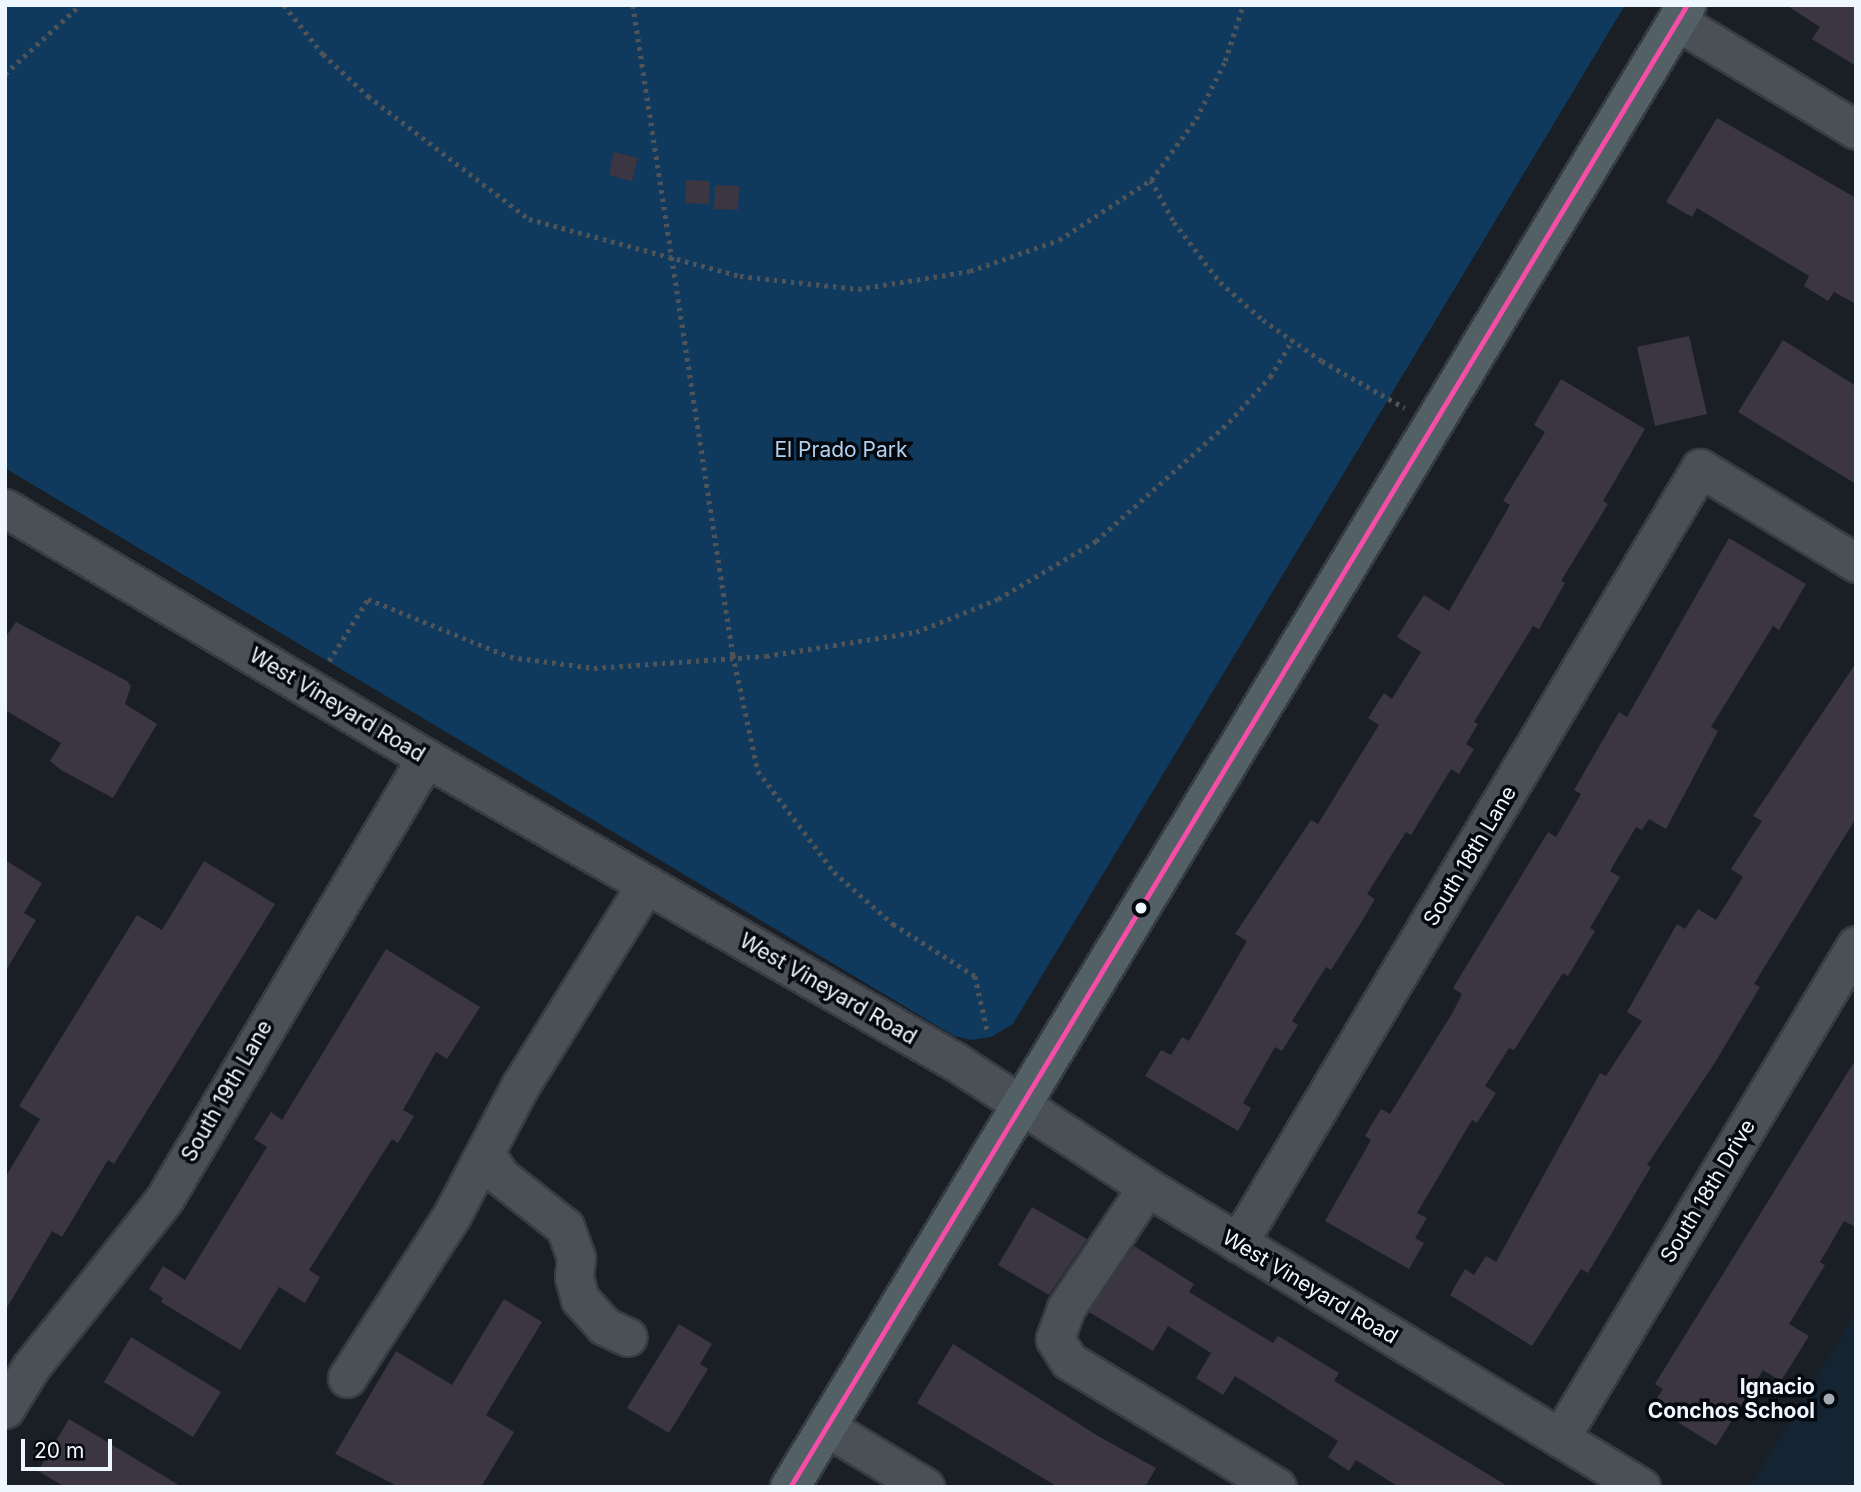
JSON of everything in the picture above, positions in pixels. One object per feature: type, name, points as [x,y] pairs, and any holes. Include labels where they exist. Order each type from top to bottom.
[{"type":"main road","points":[[790,1487],[1683,14]]},
{"type":"street","points":[[1683,14],[1856,130]]},
{"type":"street","name":"South 18th Lane","points":[[1238,1243],[1700,468],[1856,563]]},
{"type":"street","name":"West Vineyard Road","points":[[5,508],[426,758],[1023,1103],[1146,1187],[1641,1487]]},
{"type":"street","name":"South 19th Lane","points":[[5,1409],[30,1368],[165,1198],[426,758]]},
{"type":"street","points":[[347,1378],[487,1155],[520,1086],[646,884]]},
{"type":"street","name":"South 18th Drive","points":[[1560,1438],[1856,944]]},
{"type":"street","points":[[487,1155],[500,1176],[565,1227],[576,1258],[574,1278],[580,1299],[604,1326],[628,1337]]},
{"type":"street","points":[[1146,1187],[1066,1308],[1055,1339],[1069,1361],[1278,1487]]},
{"type":"street","points":[[826,1427],[925,1487]]},
{"type":"path","points":[[5,74],[80,5]]},
{"type":"path","points":[[284,5],[323,54],[368,96],[529,219],[740,276],[858,289],[970,271],[1059,240],[1151,180],[1196,119],[1225,61],[1242,5]]},
{"type":"path","points":[[633,5],[733,655],[758,771],[834,872],[893,923],[975,976],[988,1034]]},
{"type":"path","points":[[1151,180],[1174,222],[1220,282],[1263,320],[1432,425]]},
{"type":"path","points":[[311,690],[368,599],[510,657],[594,668],[733,655],[766,656],[916,632],[998,598],[1097,541],[1156,492],[1270,377],[1293,339]]},
{"type":"shaded area","name":"Ignacio Conchos School","points":[[1856,1312],[1856,1487],[1750,1487]]},
{"type":"green space","name":"El Prado Park","points":[[5,5],[1625,5],[1013,1024],[991,1037],[971,1040],[954,1036],[5,468]]},
{"type":"building","points":[[1786,5],[1856,5],[1856,66],[1812,39],[1820,27]]},
{"type":"building","points":[[1717,118],[1856,198],[1856,304],[1834,292],[1828,301],[1804,286],[1809,276],[1697,208],[1692,217],[1666,202]]},
{"type":"building","points":[[614,152],[638,158],[632,181],[609,175]]},
{"type":"building","points":[[686,180],[710,181],[709,204],[685,203]]},
{"type":"building","points":[[715,185],[739,186],[738,210],[714,209]]},
{"type":"building","points":[[1689,336],[1707,414],[1655,426],[1637,347]]},
{"type":"building","points":[[1783,340],[1856,386],[1856,484],[1738,412]]},
{"type":"building","points":[[1561,379],[1645,429],[1603,501],[1608,504],[1561,581],[1565,583],[1539,629],[1533,626],[1474,722],[1478,724],[1466,744],[1474,749],[1459,774],[1451,769],[1411,835],[1406,832],[1367,894],[1375,899],[1331,970],[1326,967],[1292,1021],[1298,1025],[1282,1051],[1275,1047],[1243,1103],[1251,1108],[1238,1131],[1145,1076],[1161,1050],[1171,1055],[1182,1037],[1189,1041],[1247,941],[1235,934],[1311,820],[1318,824],[1379,725],[1368,718],[1384,693],[1392,699],[1421,652],[1397,637],[1424,595],[1449,611],[1510,505],[1503,501],[1545,432],[1534,425]]},
{"type":"building","points":[[1729,538],[1806,584],[1779,630],[1773,626],[1711,727],[1718,731],[1666,829],[1649,819],[1642,830],[1636,827],[1610,871],[1620,877],[1590,928],[1595,931],[1568,976],[1563,973],[1514,1050],[1509,1048],[1485,1086],[1496,1093],[1477,1123],[1472,1120],[1417,1213],[1427,1218],[1415,1238],[1424,1243],[1409,1269],[1325,1221],[1371,1140],[1365,1136],[1381,1109],[1390,1114],[1453,1012],[1462,994],[1453,988],[1548,832],[1556,837],[1581,794],[1574,790],[1619,712],[1627,717]]},
{"type":"building","points":[[16,622],[127,681],[131,686],[125,704],[157,724],[113,798],[61,770],[50,761],[61,743],[5,710],[5,638]]},
{"type":"building","points":[[1856,663],[1856,818],[1754,984],[1760,987],[1714,1064],[1647,1165],[1651,1167],[1588,1273],[1581,1269],[1532,1346],[1450,1295],[1465,1269],[1474,1275],[1486,1256],[1496,1262],[1600,1073],[1606,1076],[1642,1021],[1627,1012],[1677,924],[1685,929],[1698,909],[1716,920],[1743,877],[1731,869],[1762,821],[1753,816]]},
{"type":"building","points":[[5,860],[42,883],[24,913],[36,920],[5,972]]},
{"type":"building","points":[[204,861],[275,904],[114,1164],[108,1160],[62,1237],[52,1231],[5,1311],[5,1178],[40,1119],[19,1106],[137,915],[162,930]]},
{"type":"building","points":[[386,949],[480,1007],[447,1059],[436,1052],[403,1110],[414,1116],[398,1143],[392,1139],[309,1270],[320,1277],[305,1303],[279,1287],[240,1350],[161,1302],[163,1298],[149,1289],[163,1266],[185,1280],[267,1147],[254,1139],[271,1112],[282,1120]]},
{"type":"building","points":[[1856,1059],[1856,1227],[1844,1221],[1820,1262],[1825,1265],[1789,1324],[1809,1336],[1781,1381],[1763,1370],[1716,1446],[1652,1406],[1663,1389],[1655,1384]]},
{"type":"building","points":[[1032,1207],[1087,1239],[1049,1295],[998,1265]]},
{"type":"building","points":[[1134,1246],[1194,1284],[1189,1292],[1273,1343],[1278,1336],[1339,1373],[1334,1381],[1509,1487],[1399,1487],[1356,1460],[1349,1471],[1328,1457],[1338,1441],[1235,1376],[1223,1395],[1196,1378],[1211,1353],[1168,1326],[1153,1351],[1089,1312]]},
{"type":"building","points":[[504,1299],[542,1322],[486,1415],[514,1432],[481,1487],[399,1487],[335,1454],[396,1351],[452,1385]]},
{"type":"building","points":[[679,1324],[712,1344],[700,1364],[708,1369],[669,1433],[627,1408]]},
{"type":"building","points":[[131,1337],[221,1392],[193,1437],[104,1382]]},
{"type":"building","points":[[953,1344],[1098,1436],[1156,1468],[1145,1487],[1058,1487],[917,1403]]},
{"type":"building","points":[[69,1419],[182,1487],[65,1487],[38,1471]]},
{"type":"transit line","points":[[790,1487],[1687,5]]},
{"type":"place","name":"Ignacio Conchos School","points":[[1829,1399]]}]
